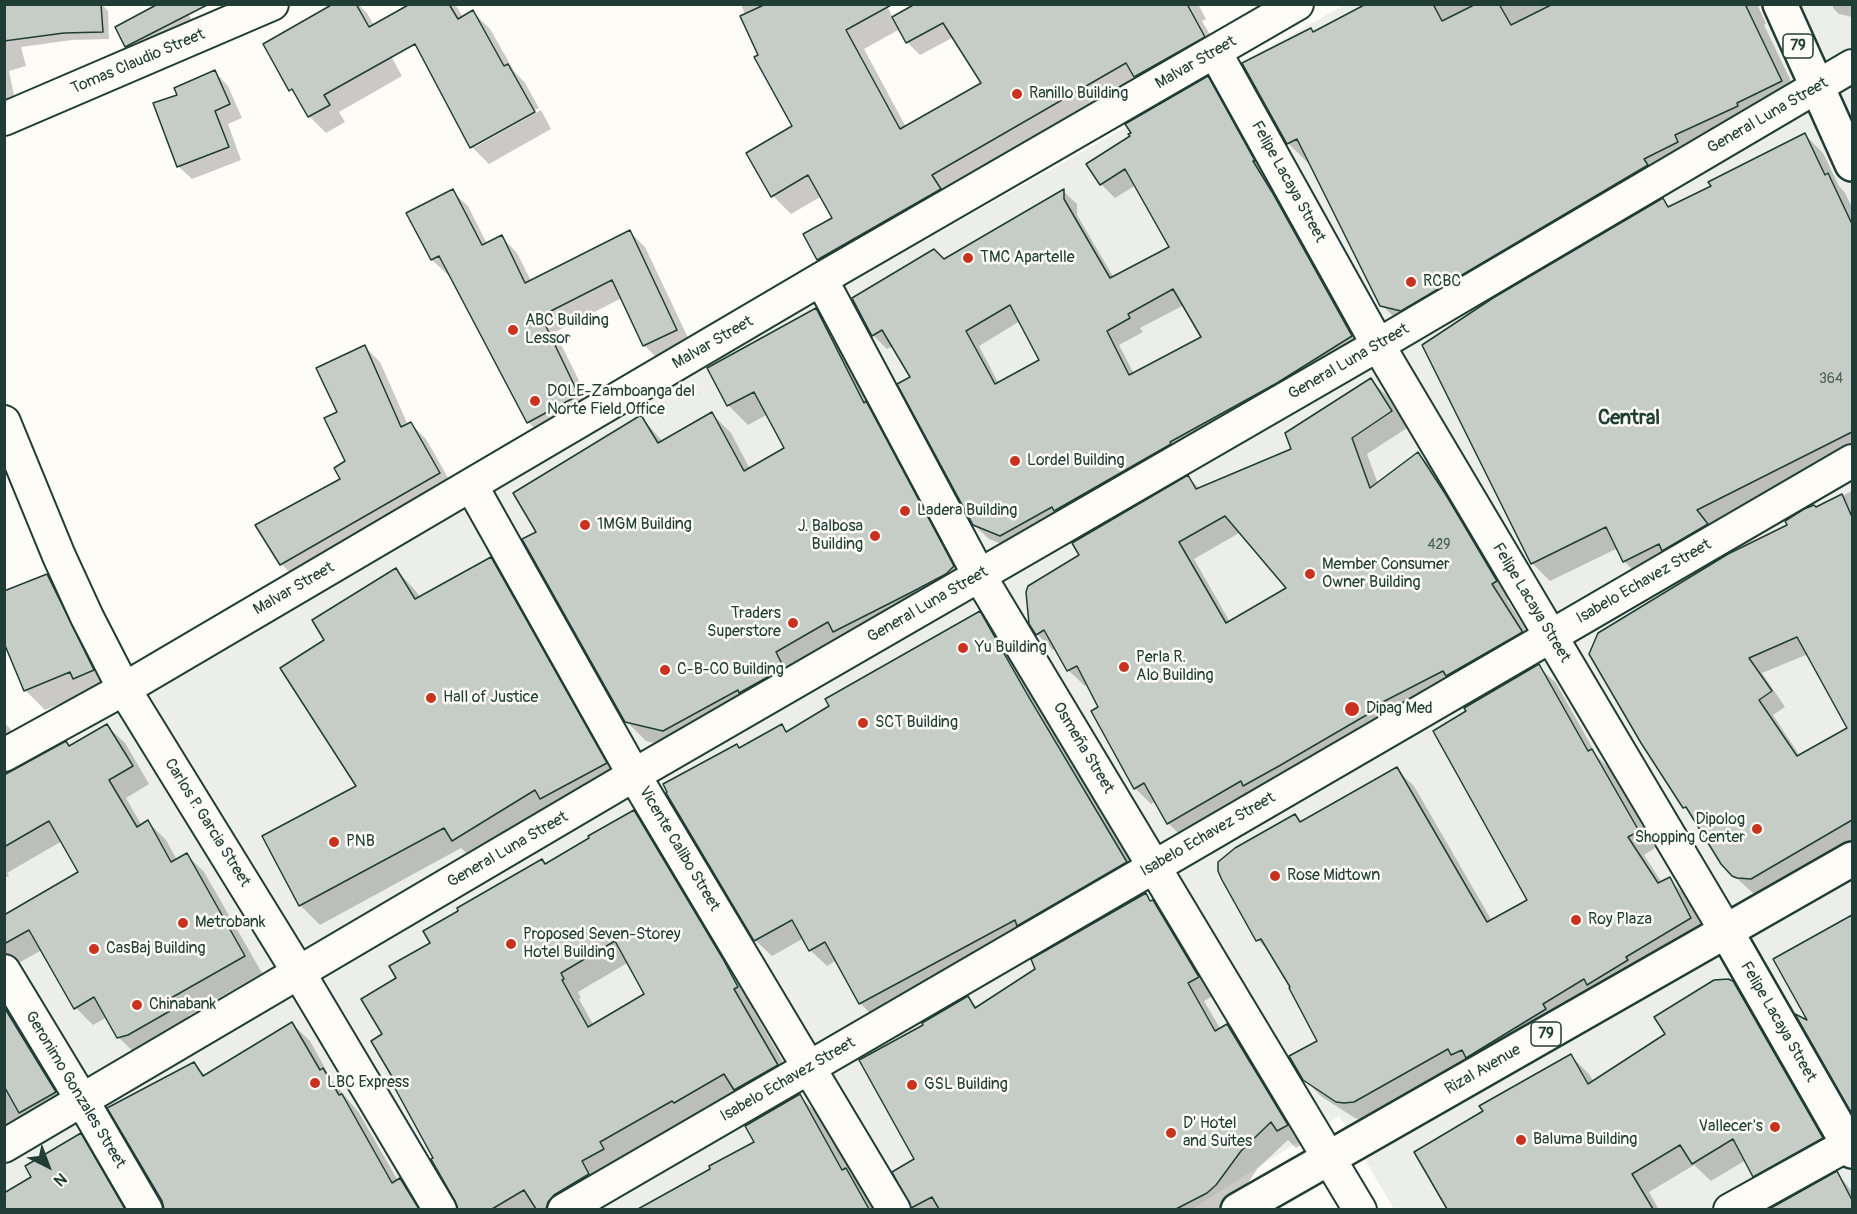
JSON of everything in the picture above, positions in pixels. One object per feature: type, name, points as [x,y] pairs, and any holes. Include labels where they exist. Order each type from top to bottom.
[{"type":"main road","name":"79","points":[[1779,4],[1852,164]]},
{"type":"main road","name":"Rizal Avenue","points":[[1238,1209],[1852,859]]},
{"type":"main road","name":"Felipe Lacaya Street","points":[[1726,931],[1851,1148]]},
{"type":"street","name":"Tomas Claudio Street","points":[[4,119],[272,4]]},
{"type":"street","name":"Malvar Street","points":[[4,755],[124,689],[821,279],[1297,4]]},
{"type":"street","name":"Felipe Lacaya Street","points":[[1215,52],[1378,345],[1726,931]]},
{"type":"street","name":"General Luna Street","points":[[4,1146],[634,775],[1378,345],[1852,66]]},
{"type":"street","name":"Osmeña Street","points":[[821,279],[979,575],[1360,1209]]},
{"type":"street","name":"Carlos P. Garcia Street","points":[[4,422],[63,566],[124,689],[299,973],[440,1209]]},
{"type":"street","name":"Isabelo Echavez Street","points":[[564,1209],[1852,461]]},
{"type":"street","name":"Vicente Calibo Street","points":[[471,485],[634,775],[894,1209]]},
{"type":"street","name":"Geronimo Gonzales Street","points":[[4,971],[146,1209]]},
{"type":"street","points":[[1730,1209],[1851,1148]]},
{"type":"shaded area","points":[[1344,5],[1852,5],[1852,1209],[1394,1209],[1339,1116],[1192,1209],[5,1209],[4,779],[845,285]]},
{"type":"building","points":[[4,4],[101,4],[103,32],[64,33],[4,41]]},
{"type":"building","points":[[158,4],[209,4],[125,47],[115,27]]},
{"type":"building","points":[[333,4],[356,4],[369,27],[410,4],[449,4],[458,19],[473,10],[504,66],[508,64],[535,112],[470,148],[415,44],[324,95],[330,105],[308,117],[292,89],[289,91],[263,44]]},
{"type":"building","points":[[766,4],[893,4],[846,30],[900,129],[981,83],[943,23],[906,43],[892,17],[915,4],[1187,4],[1205,37],[1134,77],[1126,63],[932,175],[941,189],[817,260],[803,234],[832,218],[808,175],[771,197],[746,153],[792,126],[754,57],[758,55],[740,16]]},
{"type":"building","points":[[1366,4],[1433,4],[1442,21],[1476,4],[1499,4],[1511,25],[1553,4],[1745,4],[1782,81],[1737,103],[1738,106],[1675,135],[1678,142],[1644,159],[1648,165],[1401,311],[1380,306],[1297,139],[1287,144],[1242,63],[1311,28],[1313,32]]},
{"type":"building","points":[[215,70],[230,104],[215,111],[229,147],[177,167],[153,103],[177,95],[174,88]]},
{"type":"building","points":[[1208,76],[1255,161],[1253,161],[1352,336],[1277,383],[1170,442],[1171,444],[1054,511],[1052,507],[1000,536],[973,525],[897,384],[910,377],[882,330],[872,336],[852,298],[934,249],[944,259],[1064,189],[1064,199],[1110,278],[1169,247],[1125,169],[1100,185],[1086,164],[1130,136],[1128,134],[1131,133],[1125,124]],"holes":[[[1173,289],[1201,337],[1129,375],[1107,331],[1130,318],[1128,314]],[[1010,305],[1039,360],[995,384],[966,331]]]},
{"type":"building","points":[[1805,133],[1825,175],[1828,173],[1852,224],[1852,432],[1697,510],[1708,524],[1662,551],[1659,544],[1623,562],[1606,527],[1531,564],[1422,345],[1493,298],[1663,198],[1668,207],[1711,186],[1708,182]]},
{"type":"building","points":[[453,189],[482,245],[502,235],[525,283],[630,230],[677,330],[643,346],[612,280],[541,316],[579,395],[527,423],[439,256],[431,260],[406,213]]},
{"type":"building","points":[[816,308],[864,403],[866,401],[954,566],[946,574],[833,632],[828,622],[776,652],[784,668],[663,731],[625,722],[522,539],[536,532],[513,493],[641,415],[658,443],[712,412],[744,471],[784,448],[754,392],[727,406],[707,368]]},
{"type":"building","points":[[365,345],[401,427],[411,422],[440,473],[280,565],[255,525],[340,479],[334,468],[345,461],[324,418],[337,412],[316,368]]},
{"type":"building","points":[[1371,378],[1392,411],[1352,438],[1370,488],[1418,452],[1497,581],[1492,584],[1522,631],[1446,676],[1443,671],[1373,707],[1375,710],[1279,766],[1243,786],[1241,781],[1167,824],[1144,783],[1134,789],[1091,711],[1098,707],[1077,666],[1067,671],[1044,630],[1036,635],[1029,624],[1026,592],[1028,586],[1079,555],[1072,543],[1188,475],[1196,489],[1291,449],[1285,433]],"holes":[[[1225,516],[1286,588],[1226,623],[1179,542]]]},
{"type":"building","points":[[1842,494],[1852,517],[1852,820],[1751,879],[1737,878],[1721,864],[1686,807],[1683,808],[1641,743],[1589,654],[1598,633],[1728,554],[1787,525],[1785,521],[1804,509],[1814,505],[1816,507]],"holes":[[[1797,637],[1847,728],[1797,756],[1759,700],[1772,691],[1749,658]]]},
{"type":"building","points":[[491,557],[607,763],[540,799],[535,790],[452,841],[444,828],[299,906],[262,836],[356,786],[280,668],[324,640],[312,620],[396,568],[415,599]]},
{"type":"building","points":[[47,574],[94,670],[73,679],[70,672],[24,691],[4,643],[4,591]]},
{"type":"building","points":[[980,611],[1127,862],[1017,926],[1015,920],[859,1004],[825,942],[809,951],[792,920],[754,941],[666,793],[663,784],[737,744],[739,748],[782,724],[786,732],[829,706],[825,699]]},
{"type":"building","points":[[1539,664],[1588,751],[1592,749],[1639,831],[1628,837],[1658,883],[1670,877],[1691,918],[1626,957],[1628,960],[1587,985],[1584,979],[1543,1004],[1546,1009],[1466,1058],[1462,1050],[1451,1055],[1448,1049],[1354,1102],[1336,1102],[1303,1080],[1289,1056],[1317,1041],[1290,987],[1261,939],[1256,941],[1222,880],[1218,871],[1218,862],[1235,848],[1295,814],[1300,822],[1397,767],[1487,922],[1527,900],[1433,731],[1466,711],[1464,708]]},
{"type":"building","points":[[107,724],[133,766],[109,780],[137,827],[148,820],[171,862],[187,853],[245,956],[171,998],[177,1007],[128,1035],[117,1038],[94,997],[74,1009],[29,930],[4,944],[4,915],[78,872],[49,821],[4,847],[4,775],[66,741],[69,746]]},
{"type":"building","points":[[634,810],[723,959],[738,987],[734,989],[778,1065],[734,1090],[724,1074],[600,1142],[604,1149],[582,1161],[589,1174],[554,1195],[546,1209],[536,1209],[524,1190],[492,1209],[458,1209],[391,1081],[394,1080],[371,1041],[382,1034],[361,999],[396,978],[389,966],[430,943],[423,931],[458,911],[457,908],[542,859],[545,864],[589,838],[588,836]],"holes":[[[615,941],[644,994],[588,1027],[562,980],[564,979],[561,973]]]},
{"type":"building","points":[[1146,893],[1150,901],[1153,900],[1199,977],[1188,983],[1215,1031],[1227,1024],[1288,1125],[1277,1131],[1271,1122],[1241,1151],[1216,1185],[1207,1193],[1176,1209],[939,1209],[932,1197],[911,1208],[892,1172],[914,1159],[859,1060],[923,1025],[922,1023],[968,996],[975,1008],[1035,969],[1031,959]]},
{"type":"building","points":[[1852,915],[1852,1114],[1795,1014],[1807,1020],[1773,959]]},
{"type":"building","points":[[1714,980],[1733,981],[1823,1138],[1753,1177],[1733,1139],[1692,1164],[1680,1145],[1632,1174],[1653,1209],[1447,1209],[1414,1152],[1483,1111],[1479,1106],[1571,1054],[1588,1084],[1665,1034],[1654,1017]]},
{"type":"building","points":[[4,1007],[56,1092],[19,1113],[4,1086]]},
{"type":"building","points":[[292,1022],[320,1070],[323,1068],[339,1095],[342,1094],[392,1183],[400,1178],[419,1209],[164,1209],[162,1201],[107,1108],[194,1062],[203,1076]]},
{"type":"building","points":[[800,1094],[842,1170],[846,1168],[869,1209],[638,1209],[754,1142],[745,1126]]},
{"type":"building","points":[[81,1133],[125,1209],[4,1209],[4,1193],[31,1177],[25,1166]]},
{"type":"building","points":[[1837,1171],[1852,1200],[1852,1209],[1771,1208]]},
{"type":"place","name":"Ranillo Building","points":[[1017,94]]},
{"type":"place","name":"TMC Apartelle","points":[[968,258]]},
{"type":"place","name":"RCBC","points":[[1411,282]]},
{"type":"place","name":"ABC Building Lessor","points":[[513,330]]},
{"type":"place","name":"DOLE-Zamboanga del Norte Field Office","points":[[535,401]]},
{"type":"place","name":"Lordel Building","points":[[1015,461]]},
{"type":"place","name":"Ladera Building","points":[[905,511]]},
{"type":"place","name":"1MGM Building","points":[[585,525]]},
{"type":"place","name":"J. Balbosa Building","points":[[875,536]]},
{"type":"place","name":"Member Consumer Owner Building","points":[[1310,574]]},
{"type":"place","name":"Traders Superstore","points":[[793,623]]},
{"type":"place","name":"Yu Building","points":[[963,648]]},
{"type":"place","name":"Perla R. Alo Building","points":[[1124,667]]},
{"type":"place","name":"C-B-CO Building","points":[[665,670]]},
{"type":"place","name":"Hall of Justice","points":[[431,698]]},
{"type":"place","name":"Dipag Med","points":[[1352,709]]},
{"type":"place","name":"SCT Building","points":[[863,723]]},
{"type":"place","name":"Dipolog Shopping Center","points":[[1757,829]]},
{"type":"place","name":"PNB","points":[[334,842]]},
{"type":"place","name":"Rose Midtown","points":[[1275,876]]},
{"type":"place","name":"Roy Plaza","points":[[1576,920]]},
{"type":"place","name":"Metrobank","points":[[183,923]]},
{"type":"place","name":"Proposed Seven-Storey Hotel Building","points":[[511,944]]},
{"type":"place","name":"CasBaj Building","points":[[94,949]]},
{"type":"place","name":"Chinabank","points":[[137,1005]]},
{"type":"place","name":"LBC Express","points":[[315,1083]]},
{"type":"place","name":"GSL Building","points":[[912,1085]]},
{"type":"place","name":"Vallecer's","points":[[1775,1127]]},
{"type":"place","name":"D' Hotel and Suites","points":[[1171,1133]]},
{"type":"place","name":"Baluma Building","points":[[1521,1140]]},
{"type":"district","name":"Central","points":[[1629,419]]}]
